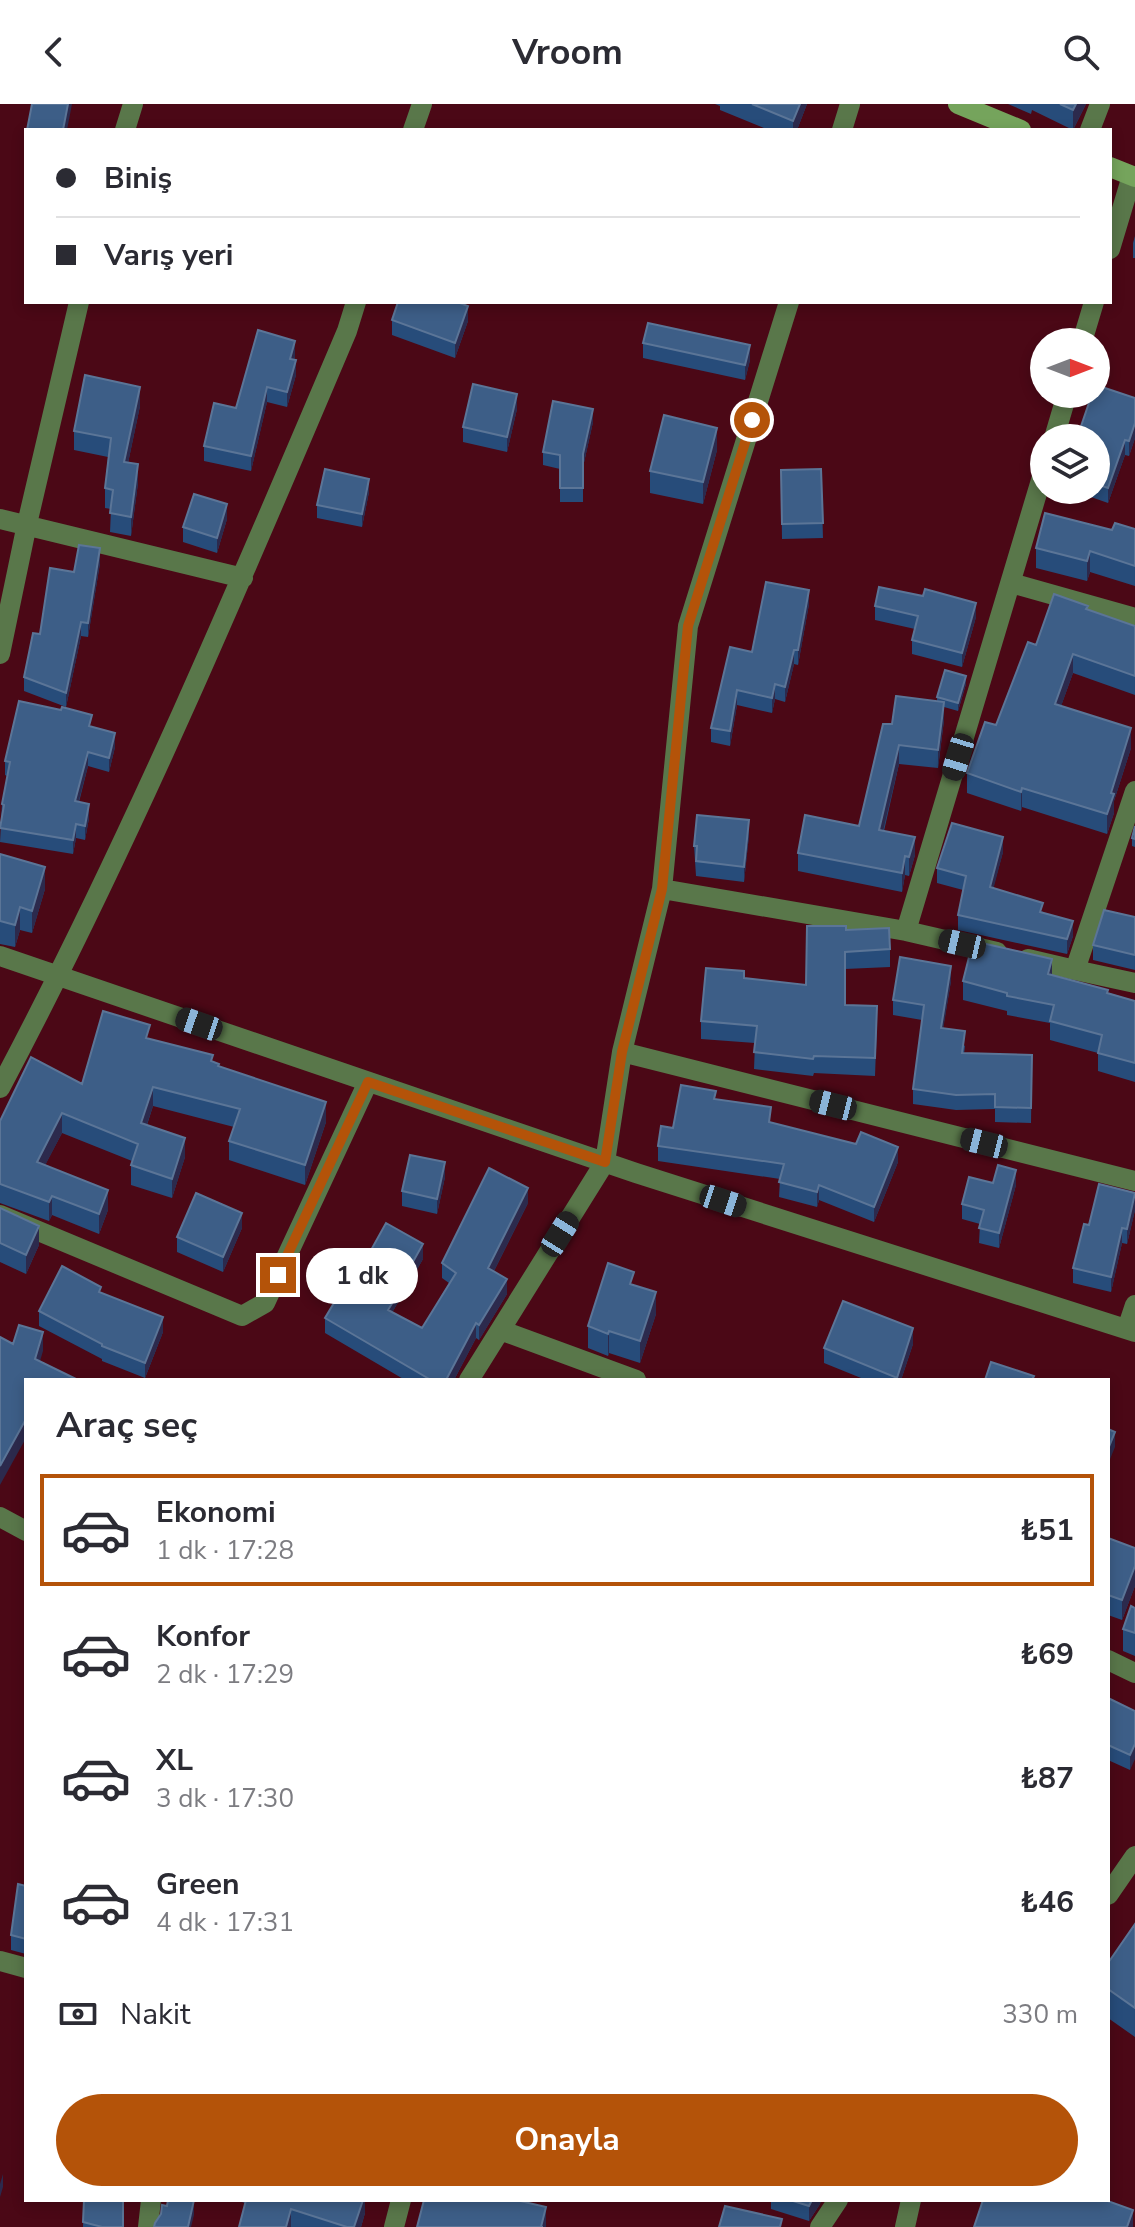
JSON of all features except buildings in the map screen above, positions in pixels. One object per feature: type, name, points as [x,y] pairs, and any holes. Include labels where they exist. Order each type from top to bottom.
[{"type":"street","points":[[126,128],[133,104]]},
{"type":"street","points":[[414,128],[422,104]]},
{"type":"street","points":[[843,128],[850,104]]},
{"type":"street","points":[[958,104],[1016,128]]},
{"type":"street","points":[[1091,128],[1100,104]]},
{"type":"street","points":[[1112,168],[1133,177],[1112,243]]},
{"type":"street","points":[[0,654],[79,304]]},
{"type":"street","points":[[3,1074],[59,976],[243,578],[347,331],[355,304]]},
{"type":"street","points":[[470,1378],[605,1162],[622,1052],[662,889],[688,626],[788,304]]},
{"type":"street","points":[[1086,328],[1093,304]]},
{"type":"street","points":[[906,931],[1034,504]]},
{"type":"street","points":[[0,519],[243,578]]},
{"type":"street","points":[[1011,583],[1135,618]]},
{"type":"street","points":[[1075,970],[1135,791]]},
{"type":"street","points":[[662,889],[906,931],[1135,983]]},
{"type":"street","points":[[0,956],[605,1162],[1131,1330],[1135,1305]]},
{"type":"street","points":[[622,1052],[1135,1181]]},
{"type":"street","points":[[0,1215],[242,1316],[265,1303],[368,1082]]},
{"type":"street","points":[[500,1330],[631,1378]]},
{"type":"street","points":[[0,1517],[24,1530]]},
{"type":"street","points":[[1110,1661],[1135,1673]]},
{"type":"street","points":[[1110,1892],[1135,1856]]},
{"type":"street","points":[[0,1961],[24,1967]]},
{"type":"street","points":[[148,2227],[151,2202]]},
{"type":"street","points":[[394,2227],[400,2202]]},
{"type":"street","points":[[820,2227],[837,2202]]},
{"type":"route","points":[[278,1275],[368,1082],[605,1162],[622,1052],[662,889],[688,626],[752,420]]}]
